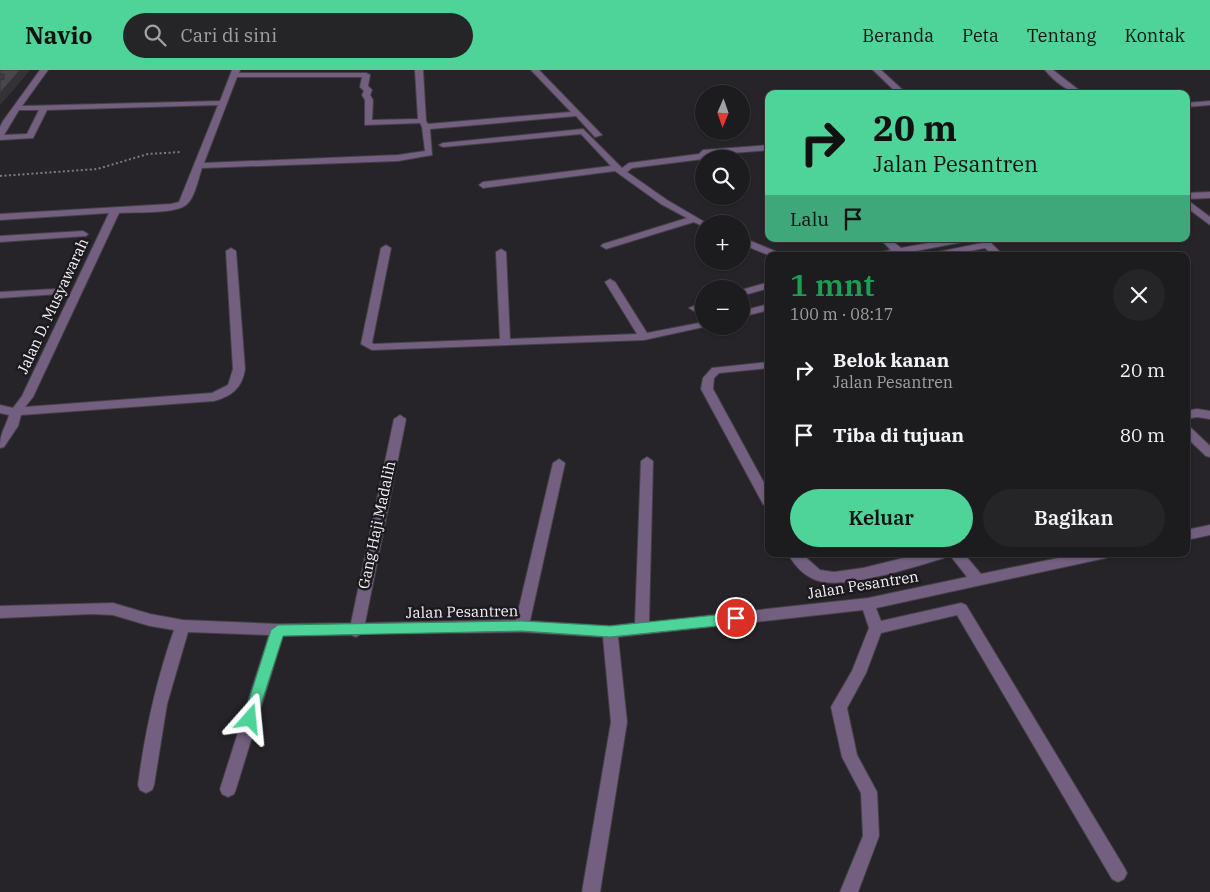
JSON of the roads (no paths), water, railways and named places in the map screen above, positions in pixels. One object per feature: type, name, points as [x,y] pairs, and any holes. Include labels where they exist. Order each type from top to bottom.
[{"type":"street","points":[[44,70],[4,121],[0,137],[30,136],[44,107]]},
{"type":"street","points":[[198,166],[418,156],[428,153],[419,70]]},
{"type":"street","points":[[535,70],[576,114],[622,169]]},
{"type":"street","points":[[877,70],[899,90]]},
{"type":"street","points":[[1049,70],[1057,80],[1076,90]]},
{"type":"street","points":[[0,217],[172,207],[182,204],[186,199],[235,72],[366,75],[364,87],[368,90],[366,95],[369,100],[368,123],[424,124],[576,114]]},
{"type":"street","points":[[16,108],[223,103]]},
{"type":"street","points":[[1190,105],[1210,103]]},
{"type":"street","points":[[443,144],[583,131],[622,169],[664,202],[694,219]]},
{"type":"street","points":[[484,185],[622,169],[703,156],[703,153],[765,147]]},
{"type":"street","points":[[1190,196],[1210,194]]},
{"type":"street","points":[[1190,205],[1210,222]]},
{"type":"street","name":"Jalan D. Musyawarah","points":[[16,412],[27,397],[74,294],[115,211]]},
{"type":"street","points":[[606,246],[694,219]]},
{"type":"street","points":[[0,240],[83,234]]},
{"type":"street","points":[[888,242],[898,251]]},
{"type":"street","points":[[893,252],[947,242]]},
{"type":"street","points":[[948,252],[986,242],[996,252]]},
{"type":"street","points":[[750,244],[770,252]]},
{"type":"street","points":[[386,248],[366,344],[380,348],[505,340],[644,337],[695,327]]},
{"type":"street","points":[[0,409],[16,412],[214,396],[230,391],[238,382],[239,369],[231,251]]},
{"type":"street","points":[[501,252],[505,340]]},
{"type":"street","points":[[610,282],[644,337]]},
{"type":"street","points":[[750,290],[765,285]]},
{"type":"street","points":[[0,295],[55,292]]},
{"type":"street","points":[[750,312],[765,308]]},
{"type":"street","points":[[765,365],[716,370],[709,374],[707,379],[707,389],[765,497]]},
{"type":"street","points":[[0,444],[12,426],[16,412]]},
{"type":"street","points":[[1190,415],[1197,413],[1210,415]]},
{"type":"street","name":"Gang Haji Madalih","points":[[356,631],[400,420]]},
{"type":"street","points":[[1190,434],[1210,453]]},
{"type":"street","points":[[642,628],[647,461]]},
{"type":"street","points":[[522,626],[559,464]]},
{"type":"street","points":[[1190,534],[1210,530]]},
{"type":"street","points":[[796,557],[799,562],[818,576],[832,578],[925,557]]},
{"type":"street","points":[[958,557],[978,581]]},
{"type":"street","name":"Jalan Pesantren","points":[[0,612],[92,608],[113,609],[150,620],[183,626],[278,630],[356,631],[522,626],[610,632],[868,604],[1087,557]]},
{"type":"street","points":[[849,892],[870,836],[870,812],[869,792],[850,757],[842,732],[840,707],[859,673],[876,628],[868,604]]},
{"type":"street","points":[[876,628],[961,609],[1118,873]]},
{"type":"street","points":[[146,785],[152,734],[170,663],[183,626]]},
{"type":"street","points":[[228,789],[278,630]]},
{"type":"street","points":[[591,892],[619,722],[610,632]]}]
